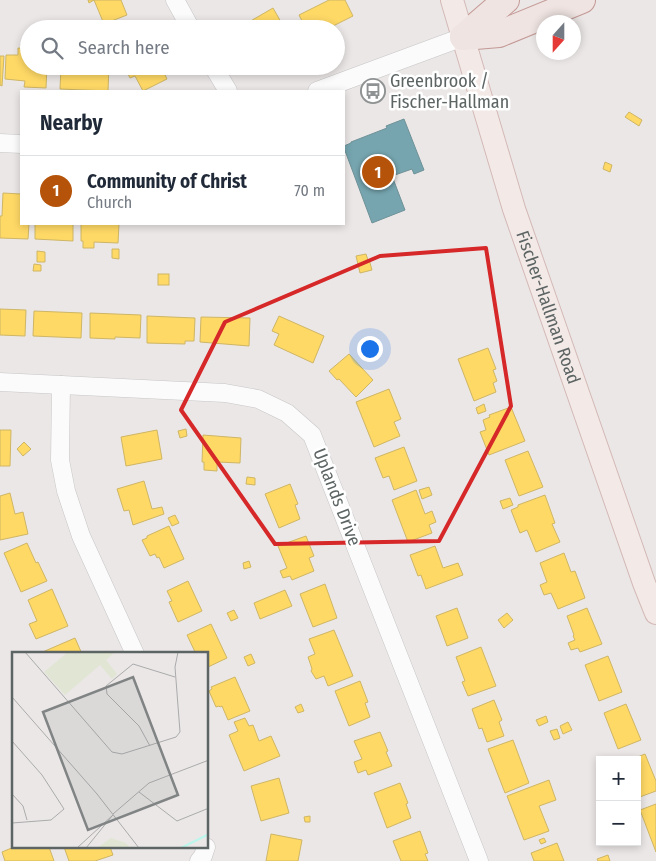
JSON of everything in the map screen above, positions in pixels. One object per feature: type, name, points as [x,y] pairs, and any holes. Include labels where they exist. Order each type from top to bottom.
[{"type":"highway","points":[[463,37],[506,0]]},
{"type":"highway","points":[[463,37],[499,34],[582,0]]},
{"type":"main road","name":"Fischer-Hallman Road","points":[[452,0],[514,209],[644,583],[656,612]]},
{"type":"street","points":[[174,0],[186,20]]},
{"type":"street","points":[[320,90],[463,37]]},
{"type":"street","points":[[218,75],[227,90]]},
{"type":"street","points":[[0,143],[20,144]]},
{"type":"street","name":"Uplands Drive","points":[[0,382],[225,393],[258,399],[287,414],[312,435],[478,861]]},
{"type":"street","points":[[61,385],[60,460],[66,491],[81,536],[134,652]]},
{"type":"street","points":[[199,861],[206,848]]},
{"type":"highlighted area","points":[[486,248],[511,406],[439,541],[275,544],[181,410],[225,322],[380,256]]},
{"type":"building: Homes","points":[[94,0],[121,0],[127,15],[114,20],[102,20]]},
{"type":"building: Homes","points":[[329,0],[345,0],[353,16],[345,20],[302,20],[299,15]]},
{"type":"building: Homes","points":[[273,8],[280,20],[252,20]]},
{"type":"building: Homes","points":[[18,48],[20,48],[20,75],[47,75],[46,88],[24,87],[25,81],[5,79],[6,55],[18,55]]},
{"type":"building: Homes","points":[[0,56],[4,56],[2,86],[0,85]]},
{"type":"building: Homes","points":[[61,75],[109,75],[108,90],[60,89]]},
{"type":"building: Homes","points":[[128,75],[165,75],[167,79],[142,90],[135,76],[130,78]]},
{"type":"building: Homes","points":[[629,112],[642,120],[639,126],[625,117]]},
{"type":"building: Homes","points":[[605,162],[612,165],[610,172],[603,169]]},
{"type":"building: Homes","points":[[3,193],[20,194],[20,225],[29,225],[28,239],[0,238],[0,216],[2,216]]},
{"type":"building: Homes","points":[[35,225],[73,225],[73,241],[35,239]]},
{"type":"building: Homes","points":[[81,225],[119,225],[118,243],[94,242],[94,248],[83,248],[83,241],[81,241]]},
{"type":"building: Homes","points":[[112,249],[119,249],[119,259],[112,258]]},
{"type":"building: Homes","points":[[37,251],[45,252],[45,262],[37,262]]},
{"type":"building: Homes","points":[[366,254],[372,270],[360,273],[356,256]]},
{"type":"building: Homes","points":[[34,264],[41,265],[41,271],[33,271]]},
{"type":"building: Homes","points":[[158,274],[169,274],[169,285],[158,285]]},
{"type":"building: Homes","points":[[0,309],[26,310],[25,336],[0,335]]},
{"type":"building: Homes","points":[[34,311],[82,313],[81,338],[33,336]]},
{"type":"building: Homes","points":[[90,313],[141,315],[140,338],[90,338]]},
{"type":"building: Homes","points":[[147,316],[195,318],[194,341],[185,341],[185,344],[147,343]]},
{"type":"building: Homes","points":[[279,316],[324,336],[313,363],[274,345],[279,334],[272,331]]},
{"type":"building: Homes","points":[[201,317],[250,318],[249,346],[200,342]]},
{"type":"building: Homes","points":[[488,348],[496,369],[493,370],[497,381],[493,383],[496,392],[474,401],[458,359]]},
{"type":"building: Homes","points":[[349,354],[373,380],[356,397],[329,371]]},
{"type":"building: Homes","points":[[389,389],[401,419],[394,422],[400,436],[374,447],[356,402]]},
{"type":"building: Homes","points":[[484,404],[486,411],[478,414],[476,408]]},
{"type":"building: Homes","points":[[511,407],[525,441],[489,455],[480,432],[486,430],[483,420],[490,417],[489,415]]},
{"type":"building: Homes","points":[[186,429],[187,436],[180,438],[178,431]]},
{"type":"building: Homes","points":[[0,430],[11,430],[10,466],[0,466]]},
{"type":"building: Homes","points":[[157,430],[162,459],[126,466],[121,437]]},
{"type":"building: Homes","points":[[203,435],[241,438],[240,463],[217,462],[217,471],[204,470],[204,462],[202,462]]},
{"type":"building: Homes","points":[[24,442],[31,449],[23,456],[17,449]]},
{"type":"building: Homes","points":[[404,447],[417,481],[394,490],[389,476],[383,478],[375,458]]},
{"type":"building: Homes","points":[[528,451],[543,487],[519,496],[505,460]]},
{"type":"building: Homes","points":[[247,477],[255,478],[255,485],[246,484]]},
{"type":"building: Homes","points":[[144,481],[152,509],[162,507],[164,514],[133,525],[129,510],[124,511],[117,489]]},
{"type":"building: Homes","points":[[290,484],[298,504],[295,505],[300,519],[279,528],[265,494]]},
{"type":"building: Homes","points":[[429,487],[432,495],[422,499],[419,490]]},
{"type":"building: Homes","points":[[416,490],[425,514],[432,511],[436,522],[429,525],[432,533],[408,542],[392,500]]},
{"type":"building: Homes","points":[[10,493],[15,514],[23,512],[28,534],[0,540],[0,496]]},
{"type":"building: Homes","points":[[545,495],[555,523],[552,524],[560,542],[536,552],[527,530],[520,533],[511,510],[518,507],[518,505]]},
{"type":"building: Homes","points":[[510,498],[513,505],[503,509],[500,501]]},
{"type":"building: Homes","points":[[175,515],[179,523],[172,526],[168,518]]},
{"type":"building: Homes","points":[[169,526],[184,559],[164,568],[159,557],[157,558],[155,554],[150,556],[142,540]]},
{"type":"building: Homes","points":[[306,536],[314,556],[309,558],[314,571],[292,580],[290,576],[283,578],[280,571],[287,568],[278,546]]},
{"type":"building: Homes","points":[[27,543],[47,581],[21,592],[4,553]]},
{"type":"building: Homes","points":[[435,546],[443,568],[458,563],[463,575],[426,589],[421,575],[418,576],[410,555]]},
{"type":"building: Homes","points":[[564,553],[571,572],[575,571],[585,598],[558,609],[551,593],[544,595],[540,585],[547,582],[540,563]]},
{"type":"building: Homes","points":[[249,561],[251,567],[244,569],[243,563]]},
{"type":"building: Homes","points":[[188,581],[202,611],[178,622],[169,602],[172,601],[167,591]]},
{"type":"building: Homes","points":[[325,584],[337,618],[313,627],[300,594]]},
{"type":"building: Homes","points":[[52,589],[68,626],[36,639],[29,624],[37,621],[28,600]]},
{"type":"building: Homes","points":[[285,590],[292,606],[260,619],[254,603]]},
{"type":"building: Homes","points":[[457,608],[468,638],[447,646],[436,616]]},
{"type":"building: Homes","points":[[587,608],[602,644],[580,652],[578,648],[571,650],[568,643],[575,640],[567,616]]},
{"type":"building: Homes","points":[[234,610],[238,618],[231,621],[227,613]]},
{"type":"building: Homes","points":[[507,613],[513,620],[504,628],[498,620]]},
{"type":"building: Homes","points":[[211,624],[227,658],[209,667],[209,652],[195,652],[187,635]]},
{"type":"building: Homes","points":[[334,630],[353,676],[328,686],[324,676],[316,679],[311,671],[308,657],[315,654],[309,639]]},
{"type":"building: Homes","points":[[75,638],[81,652],[43,652]]},
{"type":"building: Homes","points":[[481,647],[496,686],[468,696],[462,682],[465,681],[456,657]]},
{"type":"building: Homes","points":[[251,654],[255,663],[248,666],[244,657]]},
{"type":"building: Homes","points":[[608,656],[622,692],[599,701],[585,665]]},
{"type":"building: Homes","points":[[235,677],[250,711],[228,720],[222,706],[216,707],[209,691],[212,689],[211,687]]},
{"type":"building: Homes","points":[[360,681],[368,702],[365,703],[370,717],[349,726],[335,691]]},
{"type":"building: Homes","points":[[494,700],[502,720],[499,722],[504,736],[487,742],[482,728],[479,729],[472,709]]},
{"type":"building: Homes","points":[[301,704],[304,711],[298,713],[295,707]]},
{"type":"building: Homes","points":[[626,704],[641,740],[618,749],[604,713]]},
{"type":"building: Homes","points":[[546,716],[548,722],[539,726],[536,720]]},
{"type":"building: Homes","points":[[245,718],[249,726],[253,725],[259,741],[271,736],[280,756],[244,771],[229,735],[238,731],[234,722]]},
{"type":"building: Homes","points":[[568,722],[572,730],[563,734],[560,726]]},
{"type":"building: Homes","points":[[557,729],[560,738],[554,740],[550,731]]},
{"type":"building: Homes","points":[[380,732],[392,766],[368,775],[366,770],[358,773],[354,762],[362,759],[354,741]]},
{"type":"building: Homes","points":[[513,740],[529,783],[505,793],[488,749]]},
{"type":"building: Homes","points":[[645,754],[656,781],[656,791],[641,797],[641,756]]},
{"type":"building: Homes","points":[[279,778],[289,813],[261,821],[251,786]]},
{"type":"building: Homes","points":[[549,780],[556,800],[539,806],[549,831],[524,840],[507,796]]},
{"type":"building: Homes","points":[[400,783],[408,803],[406,804],[411,818],[387,828],[374,793]]},
{"type":"building: Homes","points":[[656,804],[656,852],[641,813],[641,810]]},
{"type":"building: Homes","points":[[310,816],[310,822],[305,822],[304,817]]},
{"type":"building: Homes","points":[[420,831],[428,853],[425,854],[428,861],[401,861],[393,841]]},
{"type":"building: Homes","points":[[271,834],[302,840],[298,861],[266,861]]},
{"type":"building: Homes","points":[[544,838],[546,842],[541,844],[539,840]]},
{"type":"building: Homes","points":[[557,843],[564,861],[534,861],[531,853]]},
{"type":"building: Homes","points":[[12,848],[49,848],[54,861],[5,861],[2,852]]},
{"type":"building: Homes","points":[[64,848],[110,848],[113,855],[95,861],[69,861]]},
{"type":"building: Homes","points":[[608,855],[610,861],[598,861],[597,859]]},
{"type":"building: Public","points":[[404,119],[424,170],[414,174],[412,169],[392,176],[405,210],[372,223],[345,151],[345,146],[387,128],[386,126]]},
{"type":"place","name":"Greenbrook / Fischer-Hallman","points":[[373,91]]},
{"type":"place","name":"Community of Christ","points":[[378,172]]}]
